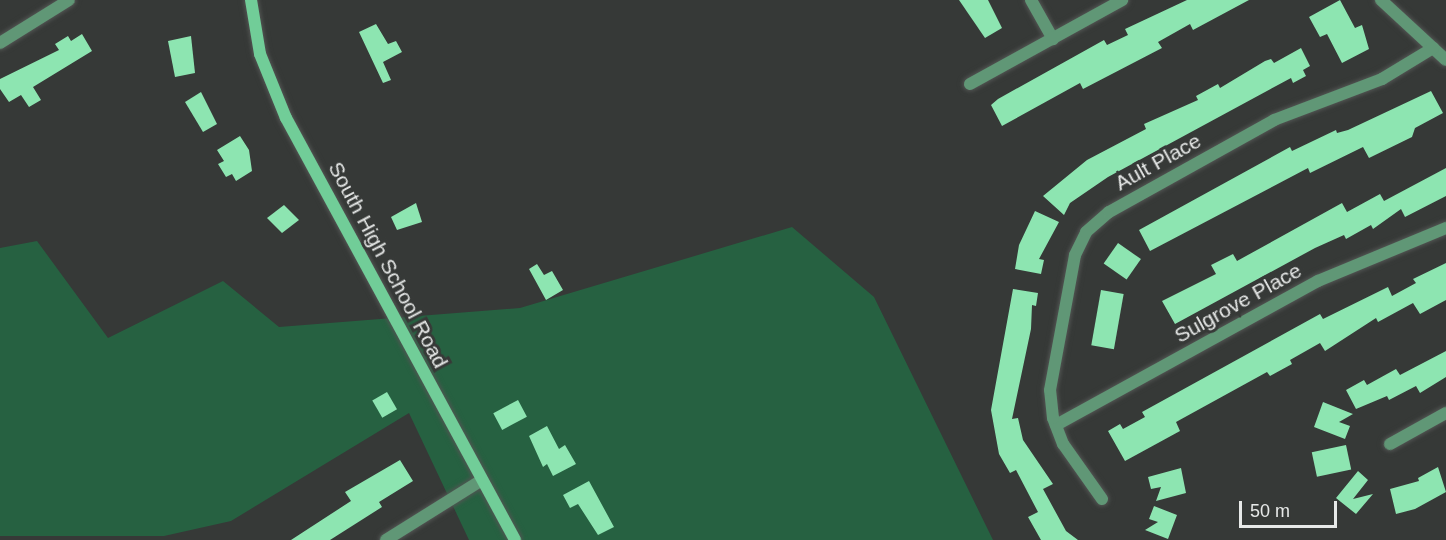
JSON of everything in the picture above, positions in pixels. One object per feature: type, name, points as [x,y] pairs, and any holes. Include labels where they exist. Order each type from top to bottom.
[{"type":"main road","name":"South High School Road","points":[[251,0],[260,54],[283,111],[515,540]]},
{"type":"street","points":[[0,43],[69,0]]},
{"type":"street","points":[[1031,0],[1053,39]]},
{"type":"street","points":[[970,84],[1122,0]]},
{"type":"street","points":[[1381,0],[1446,60]]},
{"type":"street","name":"Ault Place","points":[[1102,499],[1063,444],[1056,425],[1050,390],[1058,334],[1076,255],[1086,232],[1109,212],[1274,120],[1382,78],[1433,48]]},
{"type":"street","name":"Sulgrove Place","points":[[1056,425],[1318,281],[1446,228]]},
{"type":"street","points":[[1390,444],[1446,413]]},
{"type":"street","points":[[386,540],[482,480]]},
{"type":"green space","points":[[792,227],[874,297],[993,540],[469,540],[409,413],[231,521],[164,536],[0,536],[0,248],[37,241],[108,338],[223,281],[279,327],[520,308]]},
{"type":"building","points":[[959,0],[988,0],[1002,28],[985,38]]},
{"type":"building","points":[[1187,0],[1249,0],[1193,30],[1190,24],[1158,42],[1162,48],[1083,89],[1080,83],[1002,126],[991,105],[998,99],[1104,40],[1107,45],[1128,35],[1125,29]]},
{"type":"building","points":[[1340,0],[1355,28],[1362,25],[1369,49],[1342,63],[1327,34],[1320,37],[1309,17]]},
{"type":"building","points":[[376,24],[388,44],[396,41],[402,52],[383,62],[391,80],[383,83],[359,32]]},
{"type":"building","points":[[82,34],[92,51],[33,87],[41,100],[29,107],[21,95],[9,102],[0,89],[0,79],[59,50],[55,44],[68,36],[71,41]]},
{"type":"building","points":[[191,36],[195,73],[175,77],[168,41]]},
{"type":"building","points":[[1301,48],[1310,66],[1303,70],[1306,76],[1293,83],[1291,78],[1108,177],[1070,203],[1064,215],[1043,196],[1087,160],[1146,129],[1144,124],[1198,100],[1196,96],[1218,84],[1220,88],[1265,61],[1271,59],[1274,63]]},
{"type":"building","points":[[1431,91],[1443,113],[1415,128],[1412,137],[1369,158],[1363,147],[1310,173],[1308,168],[1150,251],[1139,230],[1290,147],[1292,151],[1336,130],[1337,133],[1348,130]]},
{"type":"building","points":[[201,92],[217,124],[203,132],[185,102]]},
{"type":"building","points":[[240,136],[249,150],[252,171],[236,181],[232,174],[226,177],[218,164],[224,161],[217,150]]},
{"type":"building","points":[[1446,168],[1446,196],[1405,217],[1401,209],[1373,229],[1371,225],[1346,239],[1344,235],[1315,248],[1175,324],[1162,301],[1216,274],[1211,265],[1233,254],[1237,261],[1342,203],[1347,212],[1380,194],[1384,201]]},
{"type":"building","points":[[416,203],[422,222],[397,230],[391,217]]},
{"type":"building","points":[[284,205],[299,220],[282,233],[267,218]]},
{"type":"building","points":[[1035,211],[1059,222],[1039,259],[1044,260],[1041,274],[1015,269],[1019,245]]},
{"type":"building","points":[[1118,243],[1141,259],[1127,280],[1104,263]]},
{"type":"building","points":[[1446,263],[1446,300],[1420,314],[1413,303],[1378,322],[1376,318],[1325,351],[1320,343],[1290,360],[1292,364],[1270,376],[1267,372],[1176,422],[1180,431],[1125,461],[1108,431],[1120,424],[1123,429],[1145,417],[1142,412],[1320,314],[1323,319],[1388,287],[1392,296],[1416,283],[1413,279]]},
{"type":"building","points":[[537,264],[544,275],[552,271],[563,290],[546,300],[529,269]]},
{"type":"building","points":[[1013,289],[1038,293],[1036,306],[1032,305],[1031,329],[1012,419],[1018,418],[1023,440],[1053,484],[1043,489],[1066,531],[1078,540],[1041,540],[1028,517],[1038,512],[1016,470],[1010,473],[999,454],[991,410]]},
{"type":"building","points":[[1101,290],[1124,294],[1114,349],[1091,345]]},
{"type":"building","points":[[1446,351],[1446,377],[1420,393],[1416,386],[1389,400],[1387,396],[1356,409],[1346,390],[1364,380],[1367,385],[1396,369],[1400,375]]},
{"type":"building","points":[[387,392],[397,409],[382,418],[372,401]]},
{"type":"building","points":[[518,400],[527,417],[502,430],[493,413]]},
{"type":"building","points":[[1323,402],[1353,414],[1339,422],[1350,426],[1345,439],[1314,427]]},
{"type":"building","points":[[547,426],[559,449],[565,445],[576,464],[553,476],[547,464],[543,467],[529,436]]},
{"type":"building","points":[[1346,445],[1351,469],[1317,477],[1312,452]]},
{"type":"building","points":[[400,460],[413,481],[379,502],[382,507],[330,540],[291,540],[351,501],[345,492]]},
{"type":"building","points":[[1438,467],[1446,492],[1415,509],[1396,514],[1390,489],[1419,481],[1418,478]]},
{"type":"building","points":[[1181,468],[1186,493],[1156,501],[1161,487],[1151,489],[1148,477]]},
{"type":"building","points":[[1358,471],[1368,480],[1353,499],[1373,494],[1356,514],[1336,498]]},
{"type":"building","points":[[589,481],[614,527],[598,535],[578,504],[570,508],[563,495]]},
{"type":"building","points":[[1154,506],[1177,515],[1168,539],[1145,530],[1158,522],[1149,519]]}]
